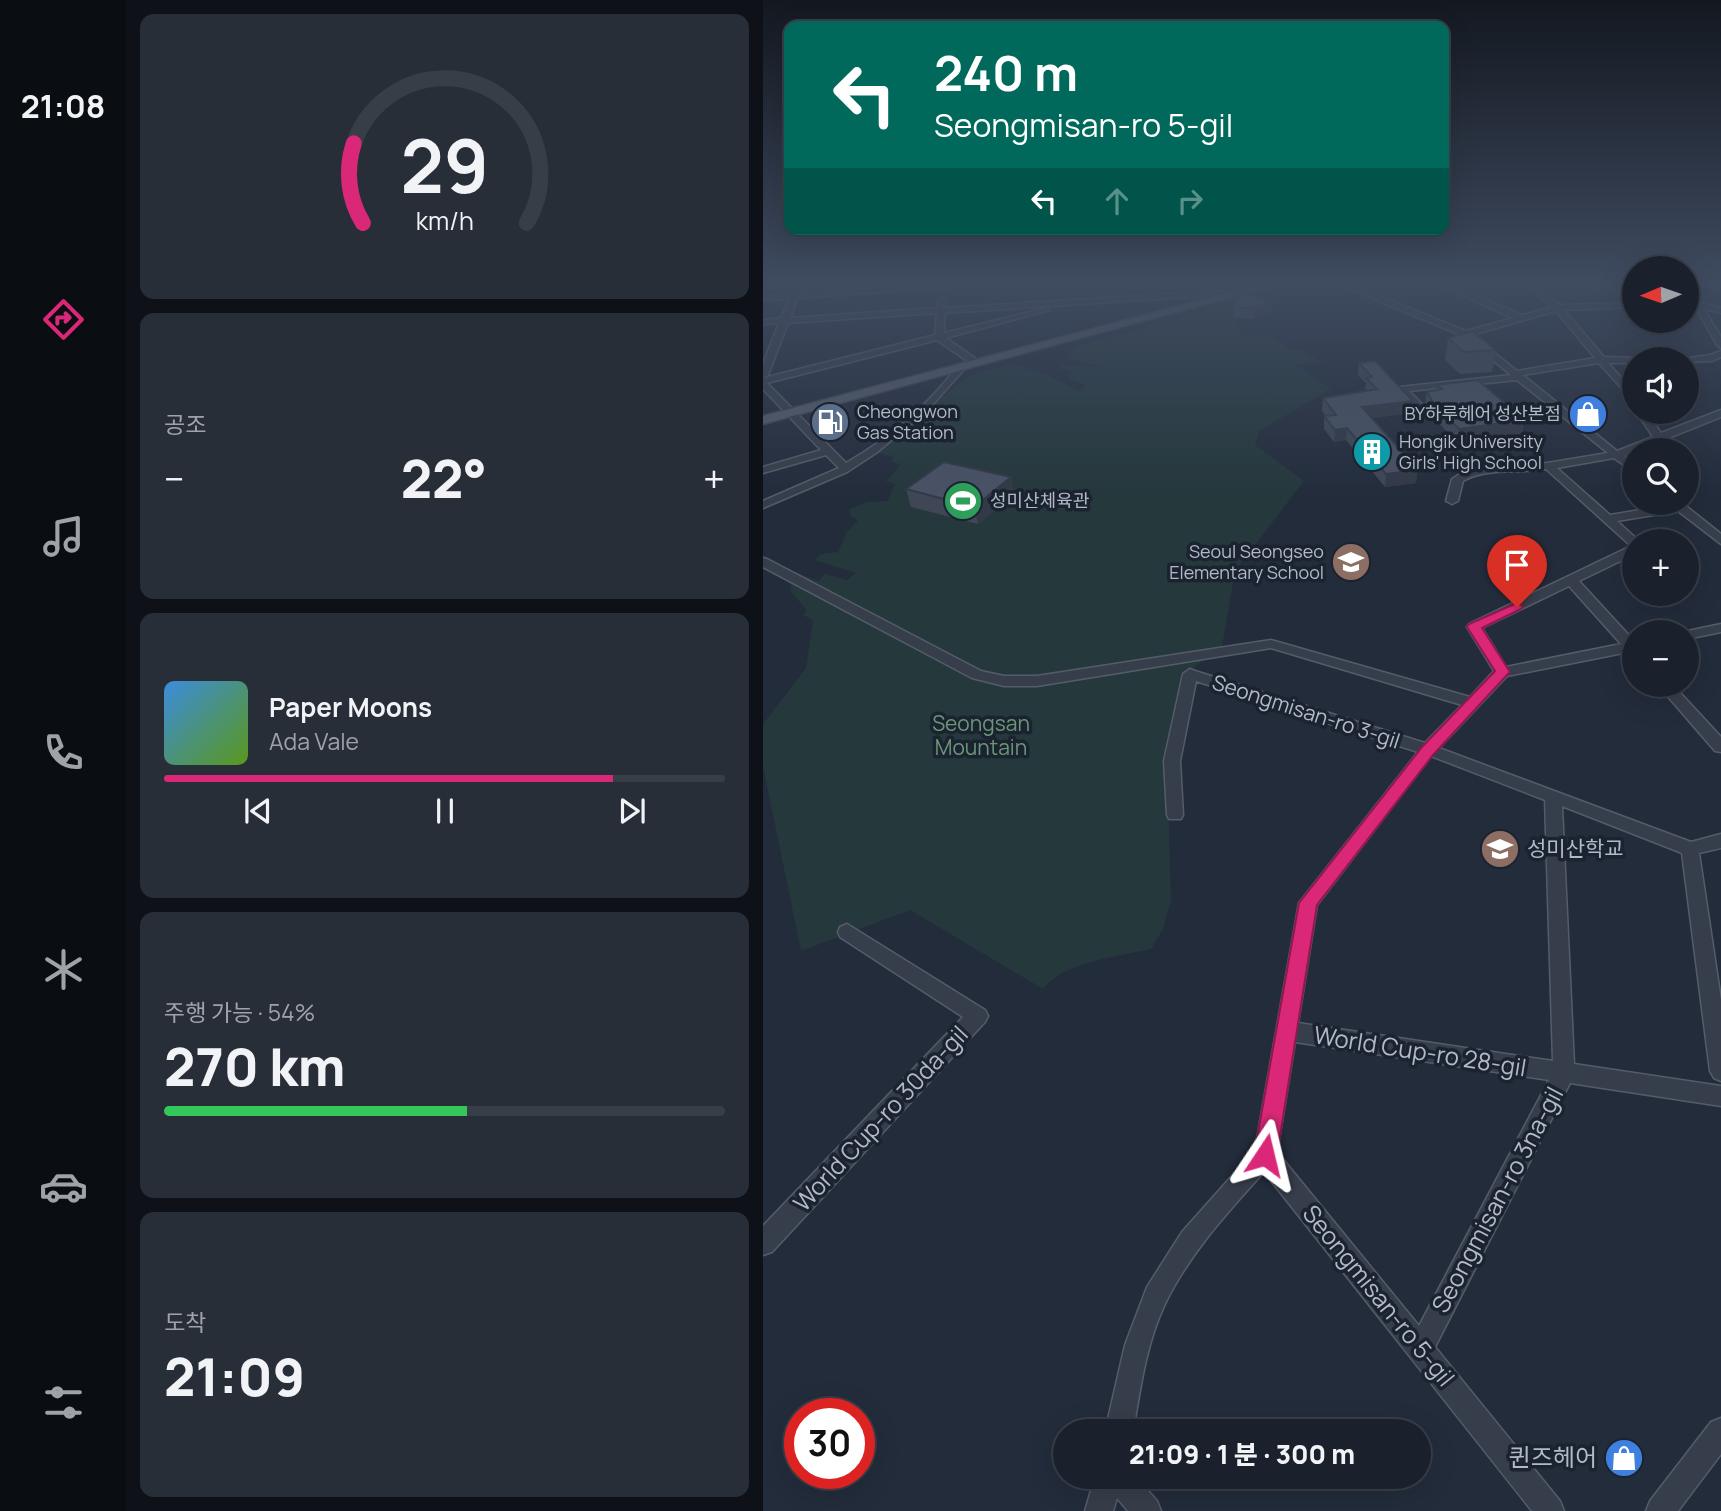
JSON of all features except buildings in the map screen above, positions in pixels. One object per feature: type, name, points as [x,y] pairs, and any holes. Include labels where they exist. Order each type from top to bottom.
[{"type":"main road","points":[[763,420],[1008,355]]},
{"type":"street","points":[[763,375],[771,355]]},
{"type":"street","points":[[845,468],[763,382],[871,355]]},
{"type":"street","points":[[964,355],[976,363]]},
{"type":"street","points":[[1491,355],[1622,460]]},
{"type":"street","points":[[1594,355],[1622,386]]},
{"type":"street","points":[[1699,358],[1720,355]]},
{"type":"street","points":[[1421,408],[1402,389],[1517,376],[1599,360],[1622,360]]},
{"type":"street","points":[[763,505],[845,468],[951,385],[961,367]]},
{"type":"street","points":[[1650,424],[1659,438],[1721,413]]},
{"type":"street","points":[[1706,419],[1718,426]]},
{"type":"street","points":[[763,470],[829,451]]},
{"type":"street","points":[[1453,501],[1458,479],[1467,474],[1549,466],[1622,453]]},
{"type":"street","points":[[1549,466],[1622,532]]},
{"type":"street","points":[[1608,519],[1628,515]]},
{"type":"street","points":[[1690,515],[1721,540]]},
{"type":"street","points":[[1502,672],[1474,627],[1622,555]]},
{"type":"street","points":[[763,562],[962,667],[988,678],[1019,682],[1271,644],[1473,703]]},
{"type":"street","points":[[1571,580],[1622,636]]},
{"type":"street","points":[[1699,633],[1721,628]]},
{"type":"street","points":[[1122,1419],[1136,1353],[1156,1295],[1215,1210],[1265,1155],[1308,903],[1427,751],[1502,672],[1622,650]]},
{"type":"street","name":"Seongmisan-ro 3-gil","points":[[1175,815],[1172,761],[1179,738],[1190,674],[1427,751],[1689,849]]},
{"type":"street","points":[[1676,697],[1721,747]]},
{"type":"street","name":"Seongmisan-ro 3na-gil","points":[[1420,1350],[1564,1074],[1553,796]]},
{"type":"street","points":[[1721,841],[1689,849],[1721,1071]]},
{"type":"street","name":"World Cup-ro 30da-gil","points":[[763,1243],[978,1016],[847,932]]},
{"type":"street","name":"World Cup-ro 28-gil","points":[[1286,1031],[1721,1096]]},
{"type":"street","name":"Seongmisan-ro 5-gil","points":[[1265,1155],[1551,1511]]},
{"type":"street","points":[[1660,1511],[1721,1432]]},
{"type":"street","points":[[1099,1511],[1105,1489]]},
{"type":"street","points":[[1128,1489],[1147,1511]]},
{"type":"green space","name":"Seongsan Mountain","points":[[1069,355],[1309,355],[1325,363],[1294,364],[1331,389],[1259,431],[1255,445],[1304,481],[1235,571],[1222,647],[1190,670],[1167,760],[1171,900],[1163,929],[1151,949],[1078,966],[1064,972],[1043,989],[910,910],[801,951],[763,766],[763,724],[806,668],[813,620],[803,615],[807,611],[790,590],[794,571],[818,581],[825,574],[847,580],[856,573],[815,560],[821,554],[838,552],[847,532],[858,520],[851,517],[849,509],[867,502],[887,501],[895,484],[886,481],[901,465],[891,461],[895,457],[875,452],[955,386],[974,374],[1012,364],[1049,376],[1080,391],[1085,385],[1069,379],[1072,371],[1062,369],[1060,365],[1100,367],[1067,358]]},
{"type":"place","name":"BY하루헤어 성산본점","points":[[1588,414]]},
{"type":"place","name":"Cheongwon Gas Station","points":[[830,422]]},
{"type":"place","name":"Hongik University Girls' High School","points":[[1372,452]]},
{"type":"place","name":"성미산체육관","points":[[963,501]]},
{"type":"place","name":"Seoul Seongseo Elementary School","points":[[1351,562]]},
{"type":"place","name":"성미산학교","points":[[1500,849]]},
{"type":"place","name":"퀸즈헤어","points":[[1624,1458]]},
{"type":"route","points":[[1265,1155],[1308,903],[1427,751],[1502,672],[1474,627],[1517,607]]}]
